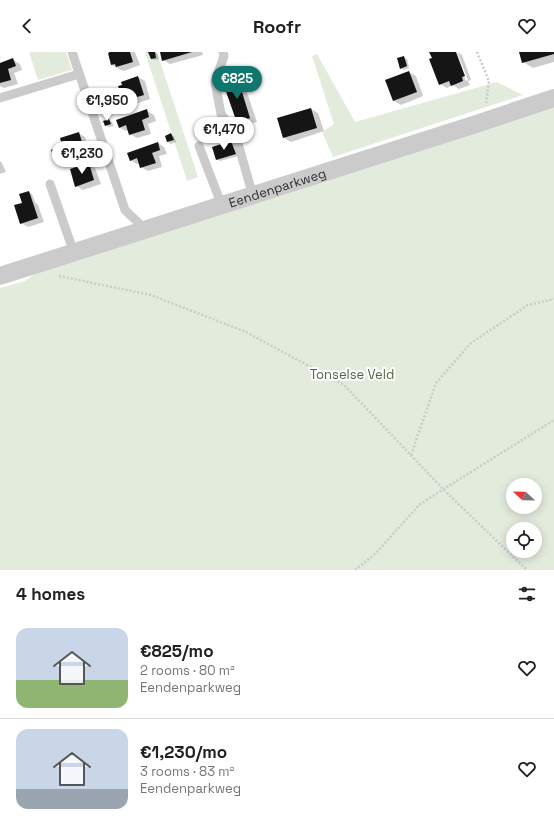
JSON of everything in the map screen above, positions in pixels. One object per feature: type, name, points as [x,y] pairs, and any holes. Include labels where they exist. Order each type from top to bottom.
[{"type":"street","name":"Eendenparkweg","points":[[0,274],[74,253],[222,206],[554,98]]},
{"type":"lane","points":[[72,52],[125,210],[146,230]]},
{"type":"lane","points":[[223,52],[224,56],[215,82],[221,114],[235,133],[253,196]]},
{"type":"lane","points":[[0,98],[79,74]]},
{"type":"lane","points":[[199,146],[222,206]]},
{"type":"lane","points":[[50,184],[74,253]]},
{"type":"path","points":[[477,52],[489,80],[484,122]]},
{"type":"path","points":[[53,275],[151,295],[246,332],[344,385],[444,490],[527,570]]},
{"type":"path","points":[[411,455],[436,383],[471,343],[528,305],[554,299]]},
{"type":"path","points":[[355,570],[376,553],[420,504],[554,420]]},
{"type":"green space","points":[[29,52],[66,52],[72,70],[38,80]]},
{"type":"green space","points":[[145,52],[157,52],[198,177],[187,181]]},
{"type":"green space","points":[[317,54],[355,122],[497,82],[523,95],[333,157],[322,132],[334,124],[312,56]]},
{"type":"green space","name":"Tonselse Veld","points":[[554,103],[554,570],[0,570],[0,288],[25,281],[44,267]]},
{"type":"building","points":[[130,52],[133,62],[116,67],[115,64],[111,65],[108,53]]},
{"type":"building","points":[[148,52],[155,52],[156,58],[151,59]]},
{"type":"building","points":[[160,52],[192,52],[162,61]]},
{"type":"building","points":[[429,52],[456,52],[465,76],[462,77],[463,81],[451,86],[449,81],[439,85],[429,59],[432,58]]},
{"type":"building","points":[[519,52],[554,52],[554,54],[522,63]]},
{"type":"building","points":[[404,56],[407,66],[400,69],[397,58]]},
{"type":"building","points":[[13,58],[16,66],[8,69],[11,80],[0,83],[0,63]]},
{"type":"building","points":[[409,71],[417,92],[393,101],[385,80]]},
{"type":"building","points":[[138,76],[144,95],[127,100],[126,97],[122,98],[118,86],[122,85],[121,82]]},
{"type":"building","points":[[238,79],[250,118],[237,123],[223,83]]},
{"type":"building","points":[[311,108],[317,128],[283,138],[277,118]]},
{"type":"building","points":[[147,109],[149,117],[142,120],[145,130],[129,135],[126,125],[119,128],[116,120]]},
{"type":"building","points":[[109,119],[111,124],[105,126],[103,121]]},
{"type":"building","points":[[79,132],[84,149],[65,155],[60,138]]},
{"type":"building","points":[[171,133],[174,140],[167,142],[165,136]]},
{"type":"building","points":[[231,141],[236,154],[216,160],[212,147]]},
{"type":"building","points":[[158,142],[160,150],[152,153],[156,163],[140,168],[137,158],[130,161],[127,153]]},
{"type":"building","points":[[57,147],[60,157],[54,158],[51,150]]},
{"type":"building","points":[[89,163],[94,180],[75,187],[70,169]]},
{"type":"building","points":[[29,191],[38,218],[20,224],[14,205],[22,203],[19,194]]}]
